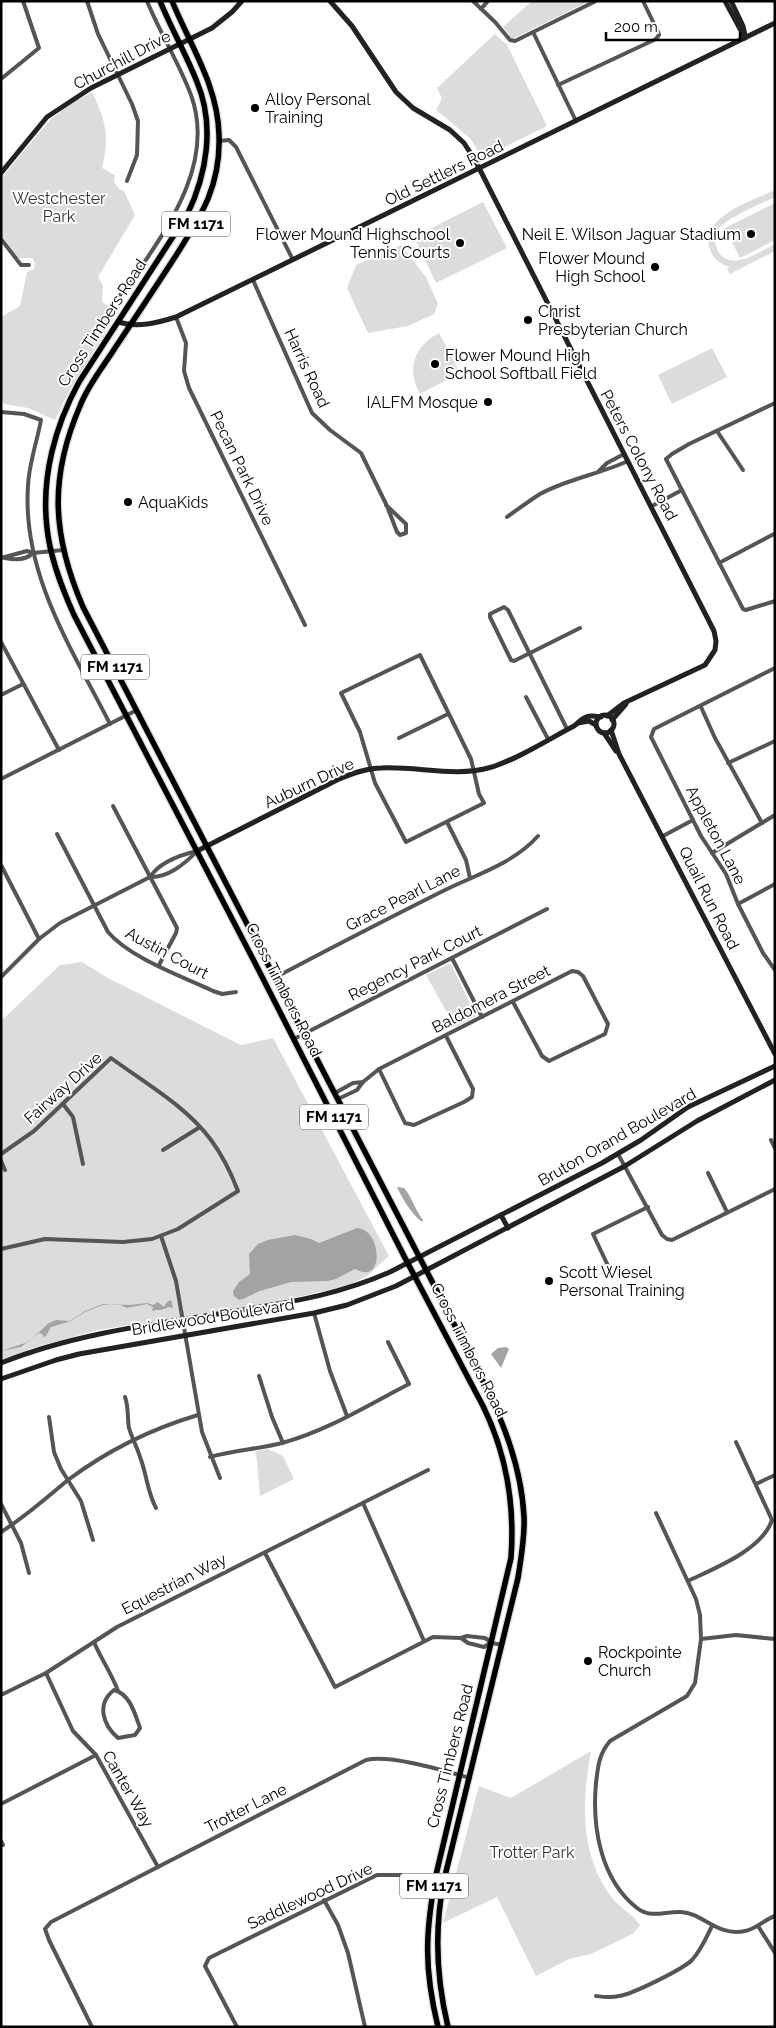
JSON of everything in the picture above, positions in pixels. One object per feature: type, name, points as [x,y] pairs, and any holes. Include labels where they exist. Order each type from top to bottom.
[{"type":"main road","name":"Cross Timbers Road","points":[[160,1],[197,82],[205,108],[204,168],[185,219],[68,402],[53,447],[45,494],[47,529],[51,551],[63,589],[74,615],[494,1428],[509,1480],[513,1536],[507,1578],[435,1878],[428,1915],[426,1954],[431,1999],[438,2027]]},
{"type":"main road","name":"Cross Timbers Road","points":[[172,1],[213,96],[219,141],[214,182],[204,211],[90,386],[80,405],[68,441],[57,493],[58,525],[73,584],[83,606],[276,977],[418,1258],[468,1351],[503,1424],[514,1454],[520,1481],[524,1517],[524,1534],[518,1578],[444,1880],[437,1928],[439,1976],[448,2027]]},
{"type":"main road","name":"Churchill Drive","points":[[1,174],[48,117],[91,88],[212,28],[242,1]]},
{"type":"main road","name":"Peters Colony Road","points":[[330,1],[357,33],[396,92],[413,108],[444,126],[455,135],[468,150],[480,169],[652,506],[716,636],[716,646],[711,658],[701,667],[620,706],[604,716]]},
{"type":"main road","points":[[725,1],[745,38]]},
{"type":"main road","points":[[730,1],[743,26],[745,38]]},
{"type":"main road","name":"Old Settlers Road","points":[[118,322],[131,325],[160,322],[176,317],[775,23]]},
{"type":"main road","points":[[185,219],[196,224]]},
{"type":"main road","name":"Peters Colony Road","points":[[612,720],[627,703]]},
{"type":"main road","name":"Auburn Drive","points":[[197,851],[337,780],[371,769],[389,767],[450,773],[473,771],[499,764],[566,730],[587,716],[604,716]]},
{"type":"main road","points":[[578,723],[589,721],[604,733],[611,730],[612,720],[604,716],[597,720],[596,725]]},
{"type":"main road","name":"Quail Run Road","points":[[611,730],[620,754],[775,1054]]},
{"type":"main road","name":"Quail Run Road","points":[[604,733],[620,754]]},
{"type":"main road","name":"Bruton Orand Boulevard","points":[[418,1258],[618,1154],[688,1108],[775,1066]]},
{"type":"main road","name":"Bruton Orand Boulevard","points":[[425,1271],[625,1166],[696,1121],[775,1080]]},
{"type":"main road","points":[[501,1215],[508,1228]]},
{"type":"main road","name":"Bridlewood Boulevard","points":[[1,1363],[70,1340],[328,1295],[362,1284],[418,1258]]},
{"type":"main road","name":"Bridlewood Boulevard","points":[[1,1379],[48,1362],[79,1354],[314,1313],[361,1300],[425,1271]]},
{"type":"main road","points":[[494,1428],[503,1424]]},
{"type":"street","points":[[1,79],[39,48],[23,1]]},
{"type":"street","points":[[87,1],[98,34],[132,104],[138,121],[137,155],[127,181]]},
{"type":"street","points":[[116,298],[125,291],[172,220],[185,193],[193,166],[197,134],[195,111],[191,96],[147,1]]},
{"type":"street","points":[[473,1],[502,29],[510,40],[515,41],[596,1]]},
{"type":"street","points":[[481,8],[488,1]]},
{"type":"street","points":[[558,85],[656,39],[659,35],[643,1]]},
{"type":"street","points":[[533,32],[576,121]]},
{"type":"street","points":[[219,141],[228,140],[236,147],[293,260]]},
{"type":"street","points":[[1,240],[21,265],[29,265]]},
{"type":"street","name":"Harris Road","points":[[253,280],[312,413],[330,430],[361,453],[397,532],[400,535],[406,533],[406,524],[386,505]]},
{"type":"street","name":"Pecan Park Drive","points":[[176,317],[186,343],[184,371],[189,388],[305,625]]},
{"type":"street","points":[[775,403],[672,454],[666,459],[743,609],[746,610],[775,602]]},
{"type":"street","points":[[1,412],[24,414],[41,420],[32,456],[28,487],[28,524],[33,553],[41,584],[50,606],[110,724]]},
{"type":"street","points":[[717,431],[742,470]]},
{"type":"street","points":[[599,471],[607,463],[624,454]]},
{"type":"street","points":[[507,516],[540,494],[628,461]]},
{"type":"street","points":[[652,506],[682,490]]},
{"type":"street","points":[[719,563],[774,534]]},
{"type":"street","points":[[2,558],[28,551],[33,553],[63,550]]},
{"type":"street","points":[[566,730],[530,654],[508,610],[504,608],[490,614],[511,660],[514,661],[530,654],[580,628]]},
{"type":"street","points":[[1,642],[59,750]]},
{"type":"street","points":[[420,655],[471,759],[478,794],[484,803],[406,842],[375,783],[371,769],[360,732],[340,693],[420,655]]},
{"type":"street","points":[[762,823],[728,763],[701,707],[775,668]]},
{"type":"street","points":[[1,695],[23,684]]},
{"type":"street","points":[[526,697],[548,739]]},
{"type":"street","name":"Appleton Lane","points":[[701,707],[654,729],[651,737],[693,820],[726,874],[738,904],[763,953],[775,970]]},
{"type":"street","points":[[1,778],[137,710]]},
{"type":"street","points":[[398,738],[448,714]]},
{"type":"street","points":[[728,763],[775,741]]},
{"type":"street","points":[[113,806],[177,928],[159,965]]},
{"type":"street","points":[[712,853],[775,815]]},
{"type":"street","points":[[663,836],[693,820]]},
{"type":"street","points":[[447,822],[466,860],[470,878]]},
{"type":"street","name":"Austin Court","points":[[58,834],[94,906],[108,932],[116,942],[159,965],[222,994],[236,992]]},
{"type":"street","name":"Grace Pearl Lane","points":[[276,977],[510,859],[530,846],[538,836]]},
{"type":"street","name":"Auburn Drive","points":[[150,877],[159,878],[187,862],[197,851]]},
{"type":"street","name":"Auburn Drive","points":[[1,977],[39,939],[60,924],[150,877],[155,869],[184,854],[197,851]]},
{"type":"street","points":[[1,865],[39,939]]},
{"type":"street","points":[[738,904],[775,884]]},
{"type":"street","name":"Regency Park Court","points":[[294,1039],[548,909]]},
{"type":"street","points":[[452,958],[482,1017]]},
{"type":"street","name":"Baldomera Street","points":[[338,1099],[357,1090],[363,1082],[379,1069],[572,971],[578,972],[583,976],[608,1024],[605,1034],[550,1061],[542,1056],[512,1002]]},
{"type":"street","points":[[379,1069],[405,1123],[409,1126],[464,1102],[472,1097],[473,1088],[446,1036]]},
{"type":"street","name":"Fairway Drive","points":[[1,1154],[34,1131],[111,1058],[183,1111],[200,1127],[219,1151],[238,1191],[178,1228],[161,1236]]},
{"type":"street","name":"Baldomera Street","points":[[335,1093],[353,1084],[363,1082]]},
{"type":"street","points":[[63,1104],[72,1117],[83,1164]]},
{"type":"street","points":[[163,1150],[200,1127]]},
{"type":"street","points":[[771,1140],[775,1148]]},
{"type":"street","points":[[618,1154],[662,1235],[669,1240],[775,1189]]},
{"type":"street","points":[[1,1161],[5,1170]]},
{"type":"street","points":[[708,1172],[727,1212]]},
{"type":"street","points":[[610,1270],[592,1234],[648,1208]]},
{"type":"street","points":[[1,1249],[46,1239],[138,1241],[161,1236],[174,1275],[198,1415],[210,1456],[220,1478]]},
{"type":"street","points":[[314,1313],[330,1370],[348,1416]]},
{"type":"street","points":[[210,1456],[235,1450],[283,1443],[348,1416],[409,1384],[388,1342]]},
{"type":"street","points":[[259,1376],[272,1417],[283,1443]]},
{"type":"street","points":[[125,1397],[128,1404],[128,1426],[140,1456],[149,1496],[156,1508]]},
{"type":"street","points":[[1,1532],[68,1480],[96,1461],[160,1427],[198,1415]]},
{"type":"street","points":[[49,1417],[54,1452],[85,1510],[93,1540]]},
{"type":"street","points":[[688,1581],[736,1556],[769,1530],[772,1516],[736,1442]]},
{"type":"street","name":"Equestrian Way","points":[[1,1695],[46,1673],[117,1627],[428,1470]]},
{"type":"street","points":[[756,1484],[775,1475]]},
{"type":"street","points":[[362,1503],[424,1641]]},
{"type":"street","points":[[1,1504],[24,1550],[29,1573]]},
{"type":"street","points":[[656,1513],[696,1599],[700,1615],[701,1639],[695,1683],[687,1696],[610,1741],[603,1750],[598,1760],[594,1804],[596,1831],[602,1854],[611,1876],[624,1896],[638,1909],[653,1915],[681,1912],[729,1932],[745,1931],[775,1916]]},
{"type":"street","points":[[265,1553],[335,1687],[432,1638],[442,1636],[461,1638],[467,1636],[485,1638],[502,1645]]},
{"type":"street","points":[[701,1639],[736,1635],[775,1639]]},
{"type":"street","points":[[461,1638],[468,1643],[484,1647],[492,1642]]},
{"type":"street","points":[[94,1642],[113,1677],[118,1691],[127,1698],[140,1728],[135,1736],[122,1739],[112,1733],[102,1714],[106,1696],[114,1690],[118,1691]]},
{"type":"street","name":"Canter Way","points":[[46,1673],[73,1731],[96,1755],[158,1867]]},
{"type":"street","points":[[1,1804],[96,1755]]},
{"type":"street","name":"Trotter Lane","points":[[92,2027],[45,1929],[51,1922],[366,1760],[375,1758],[389,1759],[470,1778]]},
{"type":"street","name":"Saddlewood Drive","points":[[236,2027],[205,1966],[209,1958],[377,1875],[422,1875],[435,1878]]},
{"type":"street","points":[[324,1900],[338,1925],[348,1953],[365,2027]]},
{"type":"street","points":[[596,1996],[621,1996],[681,1968],[691,1961],[698,1952],[712,1926]]},
{"type":"street","points":[[758,1926],[775,1953]]},
{"type":"green space","points":[[532,1],[590,1],[512,39],[503,27]]},
{"type":"green space","points":[[495,34],[507,45],[547,126],[482,158],[470,138],[436,110],[442,98],[437,88]]},
{"type":"green space","name":"Westchester Park","points":[[92,92],[101,112],[105,129],[106,146],[102,168],[115,175],[114,182],[119,189],[124,191],[135,215],[98,277],[103,286],[102,302],[108,306],[122,305],[69,391],[55,420],[28,408],[4,404],[1,398],[1,317],[20,306],[27,272],[34,269],[35,263],[32,258],[18,258],[1,235],[1,178],[51,119],[71,104]]},
{"type":"green space","points":[[775,190],[775,197],[730,219],[718,230],[715,240],[717,249],[722,256],[729,260],[736,261],[753,256],[775,244],[775,251],[730,274],[727,269],[729,267],[717,261],[711,253],[708,238],[712,228],[719,219],[730,212]]},
{"type":"green space","name":"Flower Mound Highschool Tennis Courts","points":[[483,202],[507,248],[436,283],[414,237]]},
{"type":"green space","name":"Neil E. Wilson Jaguar Stadium","points":[[775,203],[775,240],[740,258],[725,228]]},
{"type":"green space","points":[[401,245],[426,277],[438,304],[434,314],[408,326],[368,333],[347,288],[356,265]]},
{"type":"green space","name":"Flower Mound High School Softball Field","points":[[439,333],[459,371],[458,374],[420,394],[414,376],[413,367],[415,359],[418,351],[424,344]]},
{"type":"green space","points":[[712,348],[727,377],[672,404],[658,375]]},
{"type":"green space","points":[[82,962],[108,978],[241,1045],[273,1038],[389,1256],[367,1276],[347,1286],[271,1303],[98,1330],[33,1348],[1,1361],[1,1021],[60,965]]},
{"type":"green space","points":[[449,964],[452,966],[476,1016],[455,1027],[426,975]]},
{"type":"green space","points":[[268,1449],[283,1456],[294,1479],[260,1496],[256,1451]]},
{"type":"green space","name":"Trotter Park","points":[[591,1751],[585,1809],[586,1828],[594,1864],[602,1882],[613,1899],[634,1917],[640,1925],[634,1933],[591,1954],[569,1959],[536,1976],[497,1897],[443,1923],[479,1786],[511,1798]]},
{"type":"shaded area","points":[[397,1187],[404,1188],[407,1192],[423,1220],[422,1222],[414,1215]]},
{"type":"shaded area","points":[[357,1228],[365,1230],[375,1243],[376,1260],[374,1267],[370,1271],[362,1272],[355,1269],[336,1279],[327,1281],[291,1282],[260,1291],[239,1300],[234,1296],[233,1291],[239,1282],[250,1274],[249,1254],[258,1244],[268,1240],[295,1235],[319,1243]]},
{"type":"shaded area","points":[[171,1300],[173,1308],[168,1307],[152,1311],[153,1307],[147,1304],[127,1308],[119,1305],[147,1303],[153,1305],[158,1302],[164,1307]]},
{"type":"shaded area","points":[[103,1304],[113,1304],[103,1305],[85,1312],[71,1321],[51,1327],[44,1337],[39,1333],[31,1339],[49,1323],[56,1320],[70,1321],[85,1311]]},
{"type":"shaded area","points":[[27,1342],[21,1347],[1,1351]]},
{"type":"shaded area","points":[[506,1347],[509,1349],[501,1368],[491,1354],[498,1348]]},
{"type":"place","name":"Alloy Personal Training","points":[[255,108]]},
{"type":"place","name":"Neil E. Wilson Jaguar Stadium","points":[[751,234]]},
{"type":"place","name":"Flower Mound Highschool Tennis Courts","points":[[460,243]]},
{"type":"place","name":"Flower Mound High School","points":[[655,267]]},
{"type":"place","name":"Christ Presbyterian Church","points":[[528,320]]},
{"type":"place","name":"Flower Mound High School Softball Field","points":[[435,364]]},
{"type":"place","name":"IALFM Mosque","points":[[488,402]]},
{"type":"place","name":"AquaKids","points":[[128,502]]},
{"type":"place","name":"Scott Wiesel Personal Training","points":[[549,1281]]},
{"type":"place","name":"Rockpointe Church","points":[[588,1661]]}]
